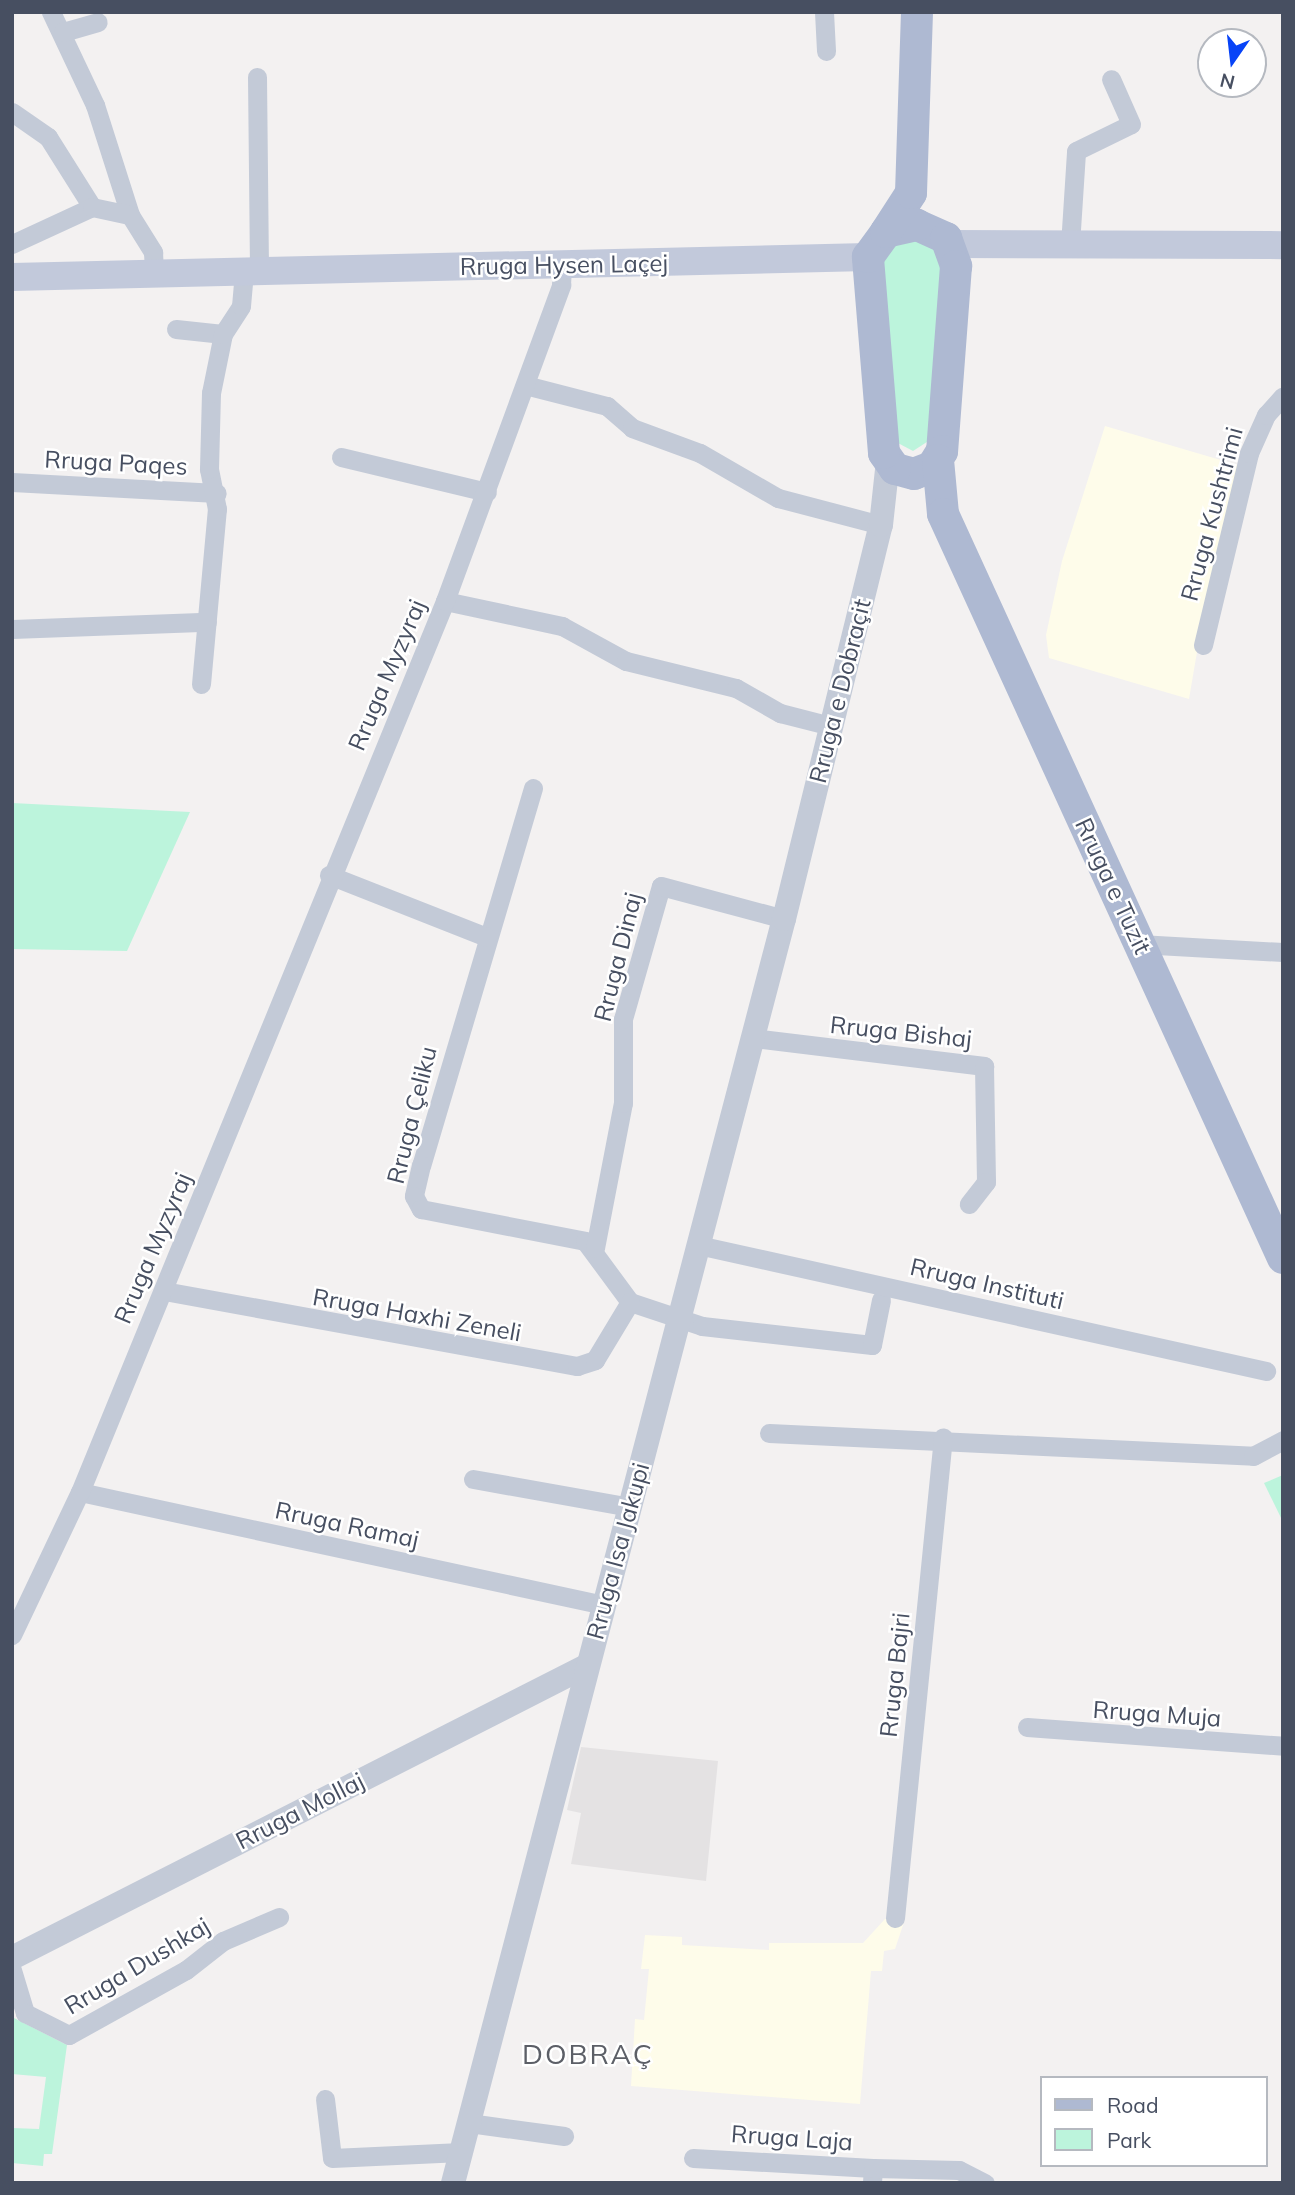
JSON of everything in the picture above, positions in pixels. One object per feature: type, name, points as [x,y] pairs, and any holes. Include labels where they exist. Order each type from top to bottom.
[{"type":"main road","points":[[917,12],[911,193],[868,257],[892,465],[943,514]]},
{"type":"main road","points":[[911,193],[948,241],[956,266],[938,460],[943,514]]},
{"type":"main road","points":[[886,232],[917,225],[948,241],[1070,245],[1283,245]]},
{"type":"main road","name":"Rruga Hysen Laçej","points":[[12,277],[154,271],[252,272],[868,257]]},
{"type":"main road","points":[[892,465],[923,472],[938,460]]},
{"type":"main road","name":"Rruga e Tuzit","points":[[943,514],[1283,1258]]},
{"type":"street","points":[[51,12],[63,32],[95,105],[130,215],[153,252],[154,271]]},
{"type":"street","points":[[824,12],[826,51]]},
{"type":"street","points":[[63,32],[98,22]]},
{"type":"street","points":[[176,329],[223,334],[241,306],[252,272],[257,78]]},
{"type":"street","points":[[1070,245],[1076,151],[1131,124],[1111,79]]},
{"type":"street","points":[[12,112],[48,137],[92,207]]},
{"type":"street","points":[[12,244],[92,207],[130,215]]},
{"type":"street","name":"Rruga Myzyraj","points":[[12,1635],[21,1600],[80,1492],[164,1291],[329,874],[445,601],[561,285],[562,265]]},
{"type":"street","name":"Rruga Paqes","points":[[201,684],[216,493],[207,437],[223,334]]},
{"type":"street","points":[[525,385],[607,406],[632,428],[700,453],[778,498],[881,525]]},
{"type":"street","name":"Rruga Kushtrimi","points":[[1203,645],[1249,453],[1266,415],[1282,402]]},
{"type":"street","points":[[341,457],[487,492]]},
{"type":"street","name":"Rruga e Dobraçit","points":[[784,919],[881,525],[892,465]]},
{"type":"street","name":"Rruga Paqes","points":[[12,482],[216,493]]},
{"type":"street","points":[[445,601],[562,625],[626,661],[736,688],[780,713],[831,726]]},
{"type":"street","points":[[12,629],[207,622]]},
{"type":"street","name":"Rruga Çeliku","points":[[533,788],[485,937],[414,1196],[421,1209],[437,1214],[545,1231],[595,1248]]},
{"type":"street","points":[[329,874],[485,937]]},
{"type":"street","name":"Rruga Dinaj","points":[[595,1248],[623,1103],[623,1019],[661,886],[784,919]]},
{"type":"street","name":"Rruga Isa Jakupi","points":[[453,2183],[784,919]]},
{"type":"street","points":[[1139,944],[1283,952]]},
{"type":"street","name":"Rruga Bishaj","points":[[753,1038],[984,1066],[986,1182],[969,1204]]},
{"type":"street","name":"Rruga Instituti","points":[[698,1245],[1266,1371]]},
{"type":"street","points":[[595,1248],[629,1303],[766,1337],[798,1332],[872,1345],[881,1300]]},
{"type":"street","name":"Rruga Haxhi Zeneli","points":[[164,1291],[577,1366],[595,1360],[629,1303]]},
{"type":"street","points":[[769,1433],[820,1440],[943,1437],[1253,1456],[1283,1440]]},
{"type":"street","name":"Rruga Bajri","points":[[895,1918],[943,1437]]},
{"type":"street","points":[[473,1479],[630,1507]]},
{"type":"street","name":"Rruga Ramaj","points":[[80,1492],[604,1605]]},
{"type":"street","name":"Rruga Mollaj","points":[[12,1958],[588,1665]]},
{"type":"street","name":"Rruga Muja","points":[[1027,1727],[1283,1746]]},
{"type":"street","name":"Rruga Dushkaj","points":[[12,1970],[25,2013],[69,2035],[186,1970],[223,1941],[279,1917]]},
{"type":"street","points":[[325,2099],[332,2158],[461,2152]]},
{"type":"street","points":[[468,2123],[565,2136]]},
{"type":"street","name":"Rruga Laja","points":[[693,2158],[872,2175],[959,2170],[985,2183]]},
{"type":"shaded area","points":[[1105,426],[1241,466],[1204,611],[1189,699],[1049,658],[1046,635],[1062,561]]},
{"type":"shaded area","points":[[581,1747],[718,1761],[706,1881],[571,1864],[581,1813],[567,1810]]},
{"type":"shaded area","points":[[885,1919],[905,1919],[895,1949],[884,1951],[882,1971],[871,1971],[860,2104],[631,2086],[635,2019],[644,2020],[649,1969],[641,1969],[645,1935],[682,1937],[682,1945],[769,1950],[769,1943],[863,1943]]},
{"type":"green space","points":[[925,238],[944,262],[930,440],[913,451],[896,442],[881,254],[887,245]]},
{"type":"green space","points":[[12,803],[190,812],[127,951],[12,949]]},
{"type":"green space","points":[[1283,1475],[1283,1522],[1264,1483]]},
{"type":"green space","points":[[14,2018],[67,2045],[52,2154],[44,2154],[43,2166],[12,2163],[12,2128],[39,2129],[46,2077],[12,2074]]},
{"type":"district","name":"DOBRAÇ","points":[[588,2054]]}]
